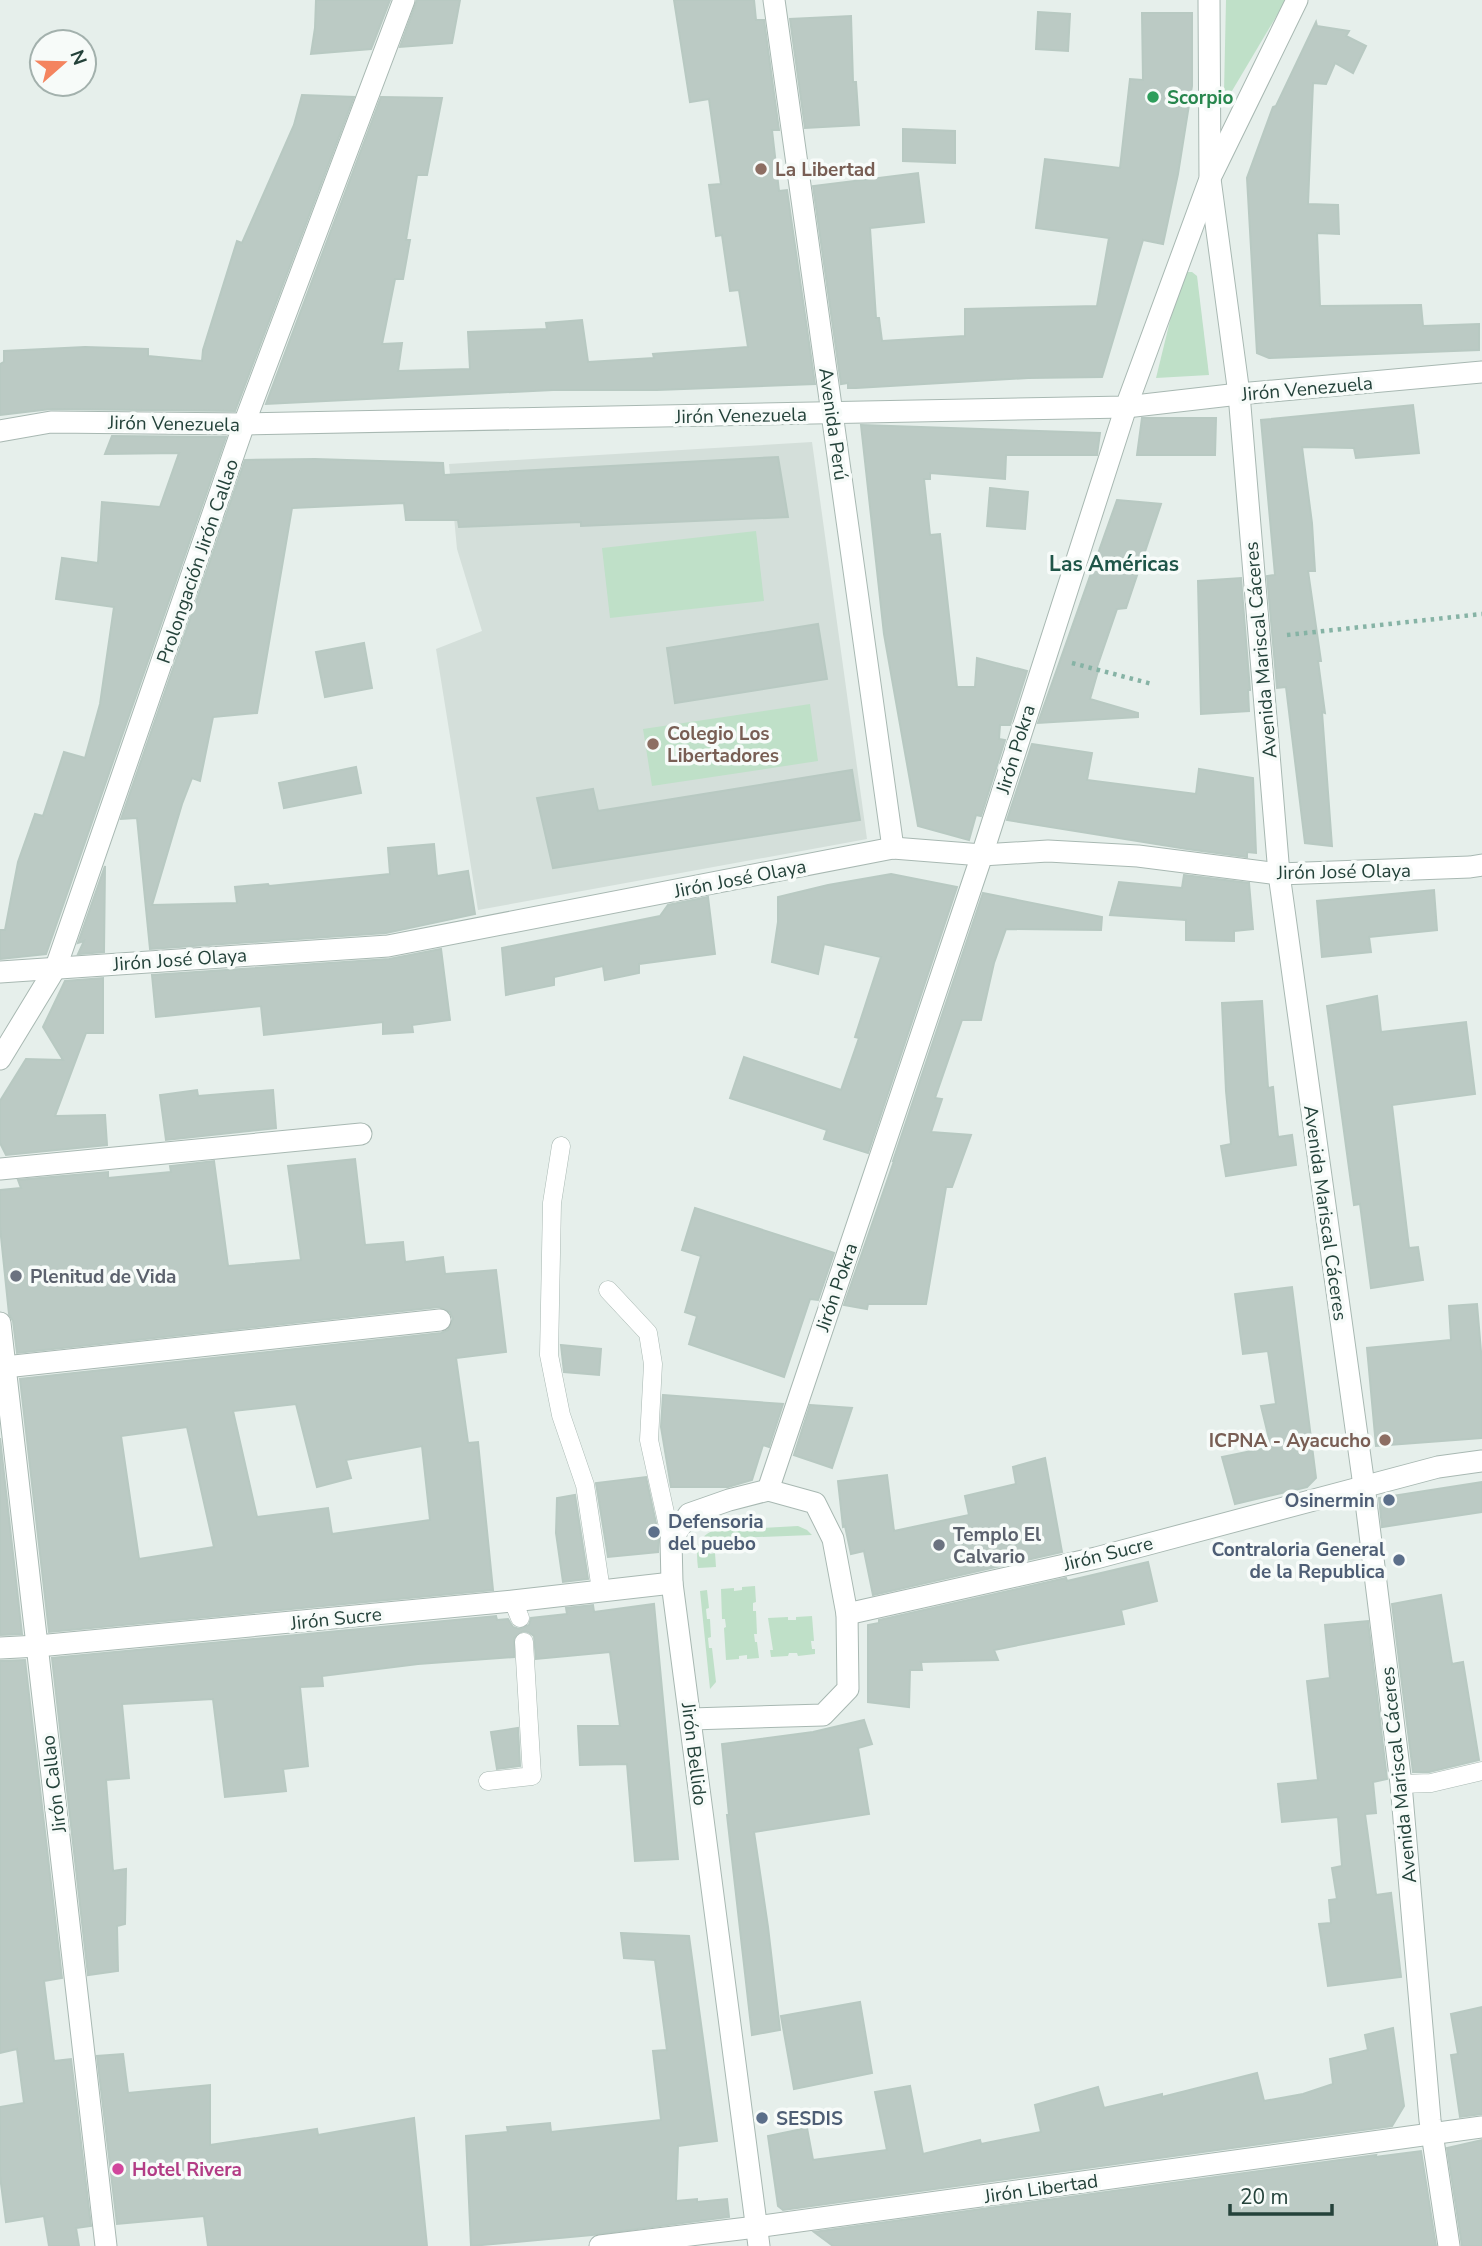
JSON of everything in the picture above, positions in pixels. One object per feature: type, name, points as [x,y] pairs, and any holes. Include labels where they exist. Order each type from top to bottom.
[{"type":"street","name":"Prolongación Jirón Callao","points":[[57,967],[244,424],[404,0]]},
{"type":"street","name":"Avenida Perú","points":[[774,0],[893,848]]},
{"type":"street","name":"Jirón Pokra","points":[[768,1490],[982,855],[1126,407],[1210,179],[1209,0]]},
{"type":"street","points":[[1210,179],[1297,0]]},
{"type":"street","name":"Avenida Mariscal Cáceres","points":[[1210,179],[1239,394],[1279,874],[1364,1486],[1401,1784],[1430,2120],[1449,2246]]},
{"type":"street","name":"Jirón Venezuela","points":[[0,431],[51,422],[244,424],[1126,407],[1482,372]]},
{"type":"street","name":"Jirón José Olaya","points":[[0,972],[388,946],[893,848],[982,855],[1048,851],[1138,856],[1279,874],[1471,867],[1482,864]]},
{"type":"street","points":[[0,1059],[57,967]]},
{"type":"street","points":[[0,1169],[361,1134]]},
{"type":"street","points":[[5,1367],[440,1320]]},
{"type":"street","name":"Jirón Callao","points":[[0,1323],[106,2246]]},
{"type":"street","name":"Jirón Sucre","points":[[847,1614],[1096,1558],[1438,1467],[1482,1461]]},
{"type":"street","points":[[671,1540],[689,1514],[768,1490],[816,1503],[833,1539],[847,1614],[848,1689],[823,1714],[691,1719]]},
{"type":"street","name":"Jirón Bellido","points":[[671,1540],[672,1583],[757,2237]]},
{"type":"street","name":"Jirón Sucre","points":[[0,1648],[517,1609],[601,1590],[672,1583]]},
{"type":"street","name":"Jirón Libertad","points":[[600,2246],[757,2237],[1482,2127]]},
{"type":"lane","points":[[561,1146],[552,1203],[549,1355],[561,1415],[585,1485],[601,1590]]},
{"type":"lane","points":[[608,1290],[648,1333],[653,1364],[649,1440],[671,1540]]},
{"type":"lane","points":[[488,1781],[531,1776],[524,1642]]},
{"type":"lane","points":[[1401,1784],[1431,1783],[1482,1771]]},
{"type":"path","points":[[1259,638],[1482,614]]},
{"type":"path","points":[[1044,656],[1152,684]]},
{"type":"shaded area","name":"Colegio Los Libertadores","points":[[812,442],[867,839],[478,910],[436,649],[482,631],[457,549],[449,464]]},
{"type":"green space","points":[[1226,0],[1286,0],[1229,96],[1224,93]]},
{"type":"green space","points":[[1186,272],[1197,276],[1209,375],[1156,378],[1181,276]]},
{"type":"green space","points":[[756,531],[764,601],[610,618],[602,548]]},
{"type":"green space","points":[[810,704],[818,761],[652,786],[643,729]]},
{"type":"green space","points":[[798,1526],[812,1535],[709,1539],[710,1554],[715,1553],[716,1567],[698,1568],[698,1546],[712,1531]]},
{"type":"green space","points":[[755,1586],[756,1602],[753,1603],[753,1611],[756,1611],[757,1634],[754,1634],[759,1658],[747,1659],[747,1655],[726,1660],[726,1627],[725,1619],[722,1619],[721,1589],[734,1588],[734,1591]]},
{"type":"green space","points":[[707,1590],[709,1608],[706,1609],[707,1619],[710,1619],[711,1637],[708,1638],[709,1648],[712,1648],[716,1682],[710,1689],[700,1591]]},
{"type":"green space","points":[[812,1616],[814,1641],[811,1641],[815,1654],[798,1656],[797,1653],[789,1653],[788,1656],[771,1657],[770,1650],[773,1650],[768,1618],[788,1617],[788,1620],[796,1620],[796,1617]]},
{"type":"building","points":[[316,0],[390,0],[371,49],[311,54]]},
{"type":"building","points":[[417,0],[460,0],[452,43],[400,47]]},
{"type":"building","points":[[674,0],[754,0],[756,20],[764,20],[779,130],[772,130],[779,191],[787,190],[815,384],[657,390],[553,390],[266,404],[381,97],[442,98],[427,175],[417,175],[406,240],[410,240],[403,279],[395,279],[382,344],[402,343],[398,371],[470,369],[468,332],[547,329],[546,323],[582,320],[588,362],[654,358],[653,354],[748,347],[739,290],[730,291],[722,235],[716,236],[709,185],[721,184],[709,99],[690,102]]},
{"type":"building","points":[[1038,12],[1070,14],[1068,51],[1036,49]]},
{"type":"building","points":[[1142,13],[1192,13],[1192,86],[1178,174],[1163,244],[1143,240],[1102,377],[1028,378],[856,388],[848,388],[848,383],[841,384],[813,186],[918,173],[924,222],[870,228],[876,318],[879,318],[882,341],[965,336],[965,309],[1097,306],[1109,238],[1036,228],[1045,159],[1120,168],[1130,79],[1143,80]]},
{"type":"building","points":[[851,16],[853,82],[856,82],[859,125],[805,128],[790,19]]},
{"type":"building","points":[[1316,22],[1317,26],[1349,31],[1346,36],[1366,46],[1353,73],[1335,63],[1326,84],[1313,83],[1308,204],[1338,205],[1339,234],[1317,233],[1320,306],[1421,305],[1423,326],[1479,324],[1479,350],[1269,358],[1257,353],[1247,178],[1273,107],[1276,106]]},
{"type":"building","points":[[302,95],[354,97],[235,411],[51,409],[0,415],[0,364],[4,362],[4,351],[85,347],[148,349],[148,356],[202,361],[203,350],[237,241],[242,243],[294,125]]},
{"type":"building","points":[[903,129],[955,131],[955,163],[903,161]]},
{"type":"building","points":[[1413,405],[1419,453],[1356,458],[1354,448],[1302,447],[1312,523],[1315,571],[1308,571],[1321,661],[1318,661],[1325,713],[1322,712],[1332,846],[1305,843],[1286,687],[1277,688],[1267,576],[1275,575],[1261,420]]},
{"type":"building","points":[[1142,418],[1216,418],[1215,455],[1137,455]]},
{"type":"building","points":[[861,425],[1100,433],[1097,455],[1006,455],[1005,479],[930,473],[930,479],[924,479],[930,535],[940,534],[957,687],[975,687],[977,658],[1027,671],[1010,725],[1000,725],[999,739],[1005,740],[981,816],[976,815],[969,840],[918,826],[884,634]]},
{"type":"building","points":[[112,436],[226,437],[46,954],[0,959],[0,930],[5,930],[18,862],[35,814],[43,816],[64,752],[85,758],[100,704],[114,607],[56,599],[62,558],[98,563],[102,502],[160,507],[179,453],[105,454]]},
{"type":"building","points":[[778,457],[788,517],[581,526],[581,522],[459,527],[458,520],[406,520],[404,503],[292,508],[257,713],[213,717],[200,781],[192,778],[152,905],[237,903],[235,887],[390,874],[388,848],[434,844],[437,876],[468,871],[475,914],[386,933],[150,949],[137,818],[121,819],[245,460],[443,463],[444,475]]},
{"type":"building","points":[[990,488],[1028,492],[1025,529],[987,526]]},
{"type":"building","points":[[1117,500],[1161,504],[1126,608],[1117,609],[1096,670],[1098,671],[1090,699],[1138,713],[1138,717],[1038,723]]},
{"type":"building","points":[[1241,578],[1250,690],[1249,711],[1201,714],[1198,581]]},
{"type":"building","points":[[818,624],[827,679],[675,703],[667,648]]},
{"type":"building","points":[[364,643],[372,688],[325,697],[316,652]]},
{"type":"building","points":[[1032,744],[1092,753],[1087,780],[1196,794],[1199,769],[1253,778],[1256,853],[1247,852],[1247,857],[1007,820]]},
{"type":"building","points":[[356,767],[361,793],[284,808],[279,783]]},
{"type":"building","points":[[852,770],[860,820],[553,868],[537,798],[593,789],[598,811]]},
{"type":"building","points":[[105,866],[104,952],[78,954],[84,941],[78,943]]},
{"type":"building","points":[[891,874],[957,887],[868,1153],[824,1139],[827,1130],[730,1098],[744,1057],[841,1090],[859,1038],[855,1037],[881,957],[824,944],[818,974],[772,962],[778,922],[778,897]]},
{"type":"building","points":[[1184,875],[1249,883],[1253,929],[1234,931],[1234,941],[1186,940],[1186,920],[1110,915],[1119,882],[1182,888]]},
{"type":"building","points":[[1434,890],[1437,930],[1369,937],[1371,952],[1322,957],[1317,901]]},
{"type":"building","points":[[983,893],[1102,917],[1101,930],[1006,929],[994,963],[981,1020],[962,1020],[935,1098],[942,1099],[931,1132],[971,1135],[952,1187],[946,1187],[926,1304],[868,1304],[867,1309],[844,1305],[894,1161]]},
{"type":"building","points":[[708,897],[715,954],[639,964],[639,973],[605,980],[603,966],[554,977],[554,985],[506,995],[502,948],[660,916],[668,905]]},
{"type":"building","points":[[441,949],[450,1020],[412,1025],[413,1032],[383,1034],[383,1022],[264,1035],[261,1006],[156,1017],[152,975],[389,959]]},
{"type":"building","points":[[103,978],[103,1033],[86,1033],[55,1116],[105,1115],[107,1145],[6,1155],[0,1143],[0,1101],[26,1059],[63,1060],[43,1027],[65,981]]},
{"type":"building","points":[[1377,996],[1381,1032],[1466,1022],[1475,1094],[1392,1105],[1409,1248],[1418,1247],[1423,1280],[1371,1288],[1360,1204],[1354,1205],[1327,1006]]},
{"type":"building","points":[[1262,1001],[1268,1088],[1273,1087],[1278,1137],[1292,1135],[1296,1165],[1226,1176],[1221,1146],[1231,1144],[1222,1003]]},
{"type":"building","points":[[197,1090],[198,1096],[273,1090],[276,1128],[166,1140],[160,1095]]},
{"type":"building","points":[[355,1159],[365,1245],[403,1242],[405,1262],[443,1257],[445,1274],[496,1270],[506,1352],[456,1358],[468,1443],[478,1442],[493,1590],[49,1632],[20,1379],[441,1333],[448,1330],[453,1319],[450,1312],[439,1307],[17,1353],[13,1321],[9,1314],[0,1227],[0,1190],[21,1188],[18,1180],[108,1172],[108,1178],[171,1172],[170,1166],[214,1161],[228,1266],[301,1260],[288,1166]],"holes":[[[296,1404],[317,1487],[351,1478],[346,1460],[422,1446],[430,1520],[332,1534],[328,1508],[257,1517],[233,1411]],[[187,1427],[214,1547],[139,1559],[121,1436]]]},
{"type":"building","points":[[695,1208],[834,1253],[818,1300],[810,1299],[784,1377],[689,1344],[697,1316],[685,1312],[701,1256],[682,1250]]},
{"type":"building","points":[[1292,1287],[1316,1478],[1307,1487],[1235,1504],[1222,1457],[1271,1447],[1261,1406],[1276,1404],[1268,1351],[1243,1354],[1235,1294]]},
{"type":"building","points":[[1477,1304],[1482,1363],[1482,1438],[1376,1446],[1367,1348],[1451,1340],[1449,1306]]},
{"type":"building","points":[[561,1345],[601,1349],[599,1375],[564,1372]]},
{"type":"building","points":[[663,1395],[783,1404],[769,1447],[763,1445],[752,1480],[728,1487],[671,1487],[661,1427]]},
{"type":"building","points":[[810,1405],[852,1408],[832,1468],[794,1455]]},
{"type":"building","points":[[0,1438],[22,1634],[0,1635]]},
{"type":"building","name":"Templo El Calvario","points":[[1045,1458],[1062,1552],[873,1595],[864,1551],[851,1554],[845,1526],[843,1527],[838,1481],[887,1475],[894,1531],[969,1515],[965,1496],[1016,1484],[1013,1467]]},
{"type":"building","points":[[646,1477],[659,1537],[658,1552],[608,1557],[596,1483]]},
{"type":"building","points":[[1482,1482],[1482,1512],[1382,1527],[1379,1498]]},
{"type":"building","points":[[575,1495],[588,1579],[563,1582],[556,1533],[557,1498]]},
{"type":"building","points":[[1148,1562],[1157,1601],[1121,1610],[1124,1624],[994,1650],[998,1660],[921,1662],[922,1670],[910,1670],[909,1707],[868,1702],[868,1625],[879,1623],[879,1620]]},
{"type":"building","points":[[1441,1595],[1452,1664],[1463,1662],[1479,1760],[1429,1772],[1413,1772],[1392,1604]]},
{"type":"building","points":[[654,1604],[678,1859],[635,1861],[627,1764],[580,1765],[578,1726],[620,1726],[610,1652],[536,1659],[534,1636],[523,1631],[514,1638],[514,1657],[418,1664],[322,1676],[323,1686],[300,1687],[308,1766],[283,1769],[286,1791],[225,1797],[213,1699],[122,1704],[129,1778],[106,1780],[113,1871],[126,1869],[125,1924],[117,1926],[118,1971],[88,1975],[52,1658],[496,1616],[497,1620],[508,1619],[513,1627],[519,1629],[529,1625],[531,1618],[567,1614],[566,1608],[593,1605],[594,1612]]},
{"type":"building","points":[[1368,1621],[1387,1779],[1373,1782],[1376,1813],[1365,1814],[1376,1895],[1391,1893],[1401,1977],[1328,1986],[1319,1924],[1331,1923],[1329,1900],[1337,1899],[1332,1868],[1342,1866],[1338,1817],[1282,1822],[1278,1784],[1318,1780],[1307,1681],[1330,1678],[1325,1625]]},
{"type":"building","points":[[25,1660],[62,1978],[44,1981],[54,2061],[71,2059],[91,2226],[76,2228],[79,2246],[49,2246],[44,2216],[6,2222],[0,2176],[0,2107],[24,2103],[17,2049],[0,2053],[0,1661]]},
{"type":"building","points":[[864,1720],[872,1744],[858,1748],[869,1814],[754,1832],[780,2030],[752,2035],[727,1815],[722,1744],[813,1732]]},
{"type":"building","points":[[518,1728],[520,1766],[497,1769],[491,1732]]},
{"type":"building","points":[[621,1933],[689,1936],[717,2141],[678,2146],[676,2201],[727,2199],[729,2217],[592,2235],[471,2246],[466,2136],[508,2132],[507,2127],[550,2123],[551,2132],[661,2120],[653,2051],[667,2050],[655,1960],[624,1958]]},
{"type":"building","points":[[860,2002],[872,2073],[794,2089],[781,2016]]},
{"type":"building","points":[[1482,2007],[1482,2114],[1460,2117],[1451,2055],[1458,2054],[1451,2014]]},
{"type":"building","points":[[1393,2028],[1404,2106],[1392,2126],[783,2210],[778,2206],[768,2136],[807,2128],[813,2160],[887,2150],[875,2092],[910,2086],[923,2154],[980,2140],[981,2144],[1041,2132],[1035,2105],[1098,2087],[1104,2108],[1162,2094],[1162,2097],[1257,2073],[1264,2101],[1303,2094],[1333,2084],[1330,2059],[1368,2050],[1365,2035]]},
{"type":"building","points":[[123,2054],[128,2093],[210,2085],[210,2145],[317,2129],[318,2135],[414,2118],[427,2246],[208,2246],[204,2216],[117,2224],[97,2056]]},
{"type":"building","points":[[1482,2140],[1482,2246],[1462,2246],[1447,2148]]},
{"type":"building","points":[[1421,2151],[1436,2246],[833,2246],[814,2232],[1376,2155],[1375,2157]]},
{"type":"place","name":"Scorpio","points":[[1153,97]]},
{"type":"place","name":"La Libertad","points":[[761,169]]},
{"type":"place","name":"Colegio Los Libertadores","points":[[653,744]]},
{"type":"place","name":"Plenitud de Vida","points":[[16,1276]]},
{"type":"place","name":"ICPNA - Ayacucho","points":[[1385,1440]]},
{"type":"place","name":"Osinermin","points":[[1389,1500]]},
{"type":"place","name":"Defensoria del puebo","points":[[654,1532]]},
{"type":"place","name":"Templo El Calvario","points":[[939,1545]]},
{"type":"place","name":"Contraloria General de la Republica","points":[[1399,1560]]},
{"type":"place","name":"SESDIS","points":[[762,2118]]},
{"type":"place","name":"Hotel Rivera","points":[[118,2169]]},
{"type":"district","name":"Las Américas","points":[[1114,564]]}]
